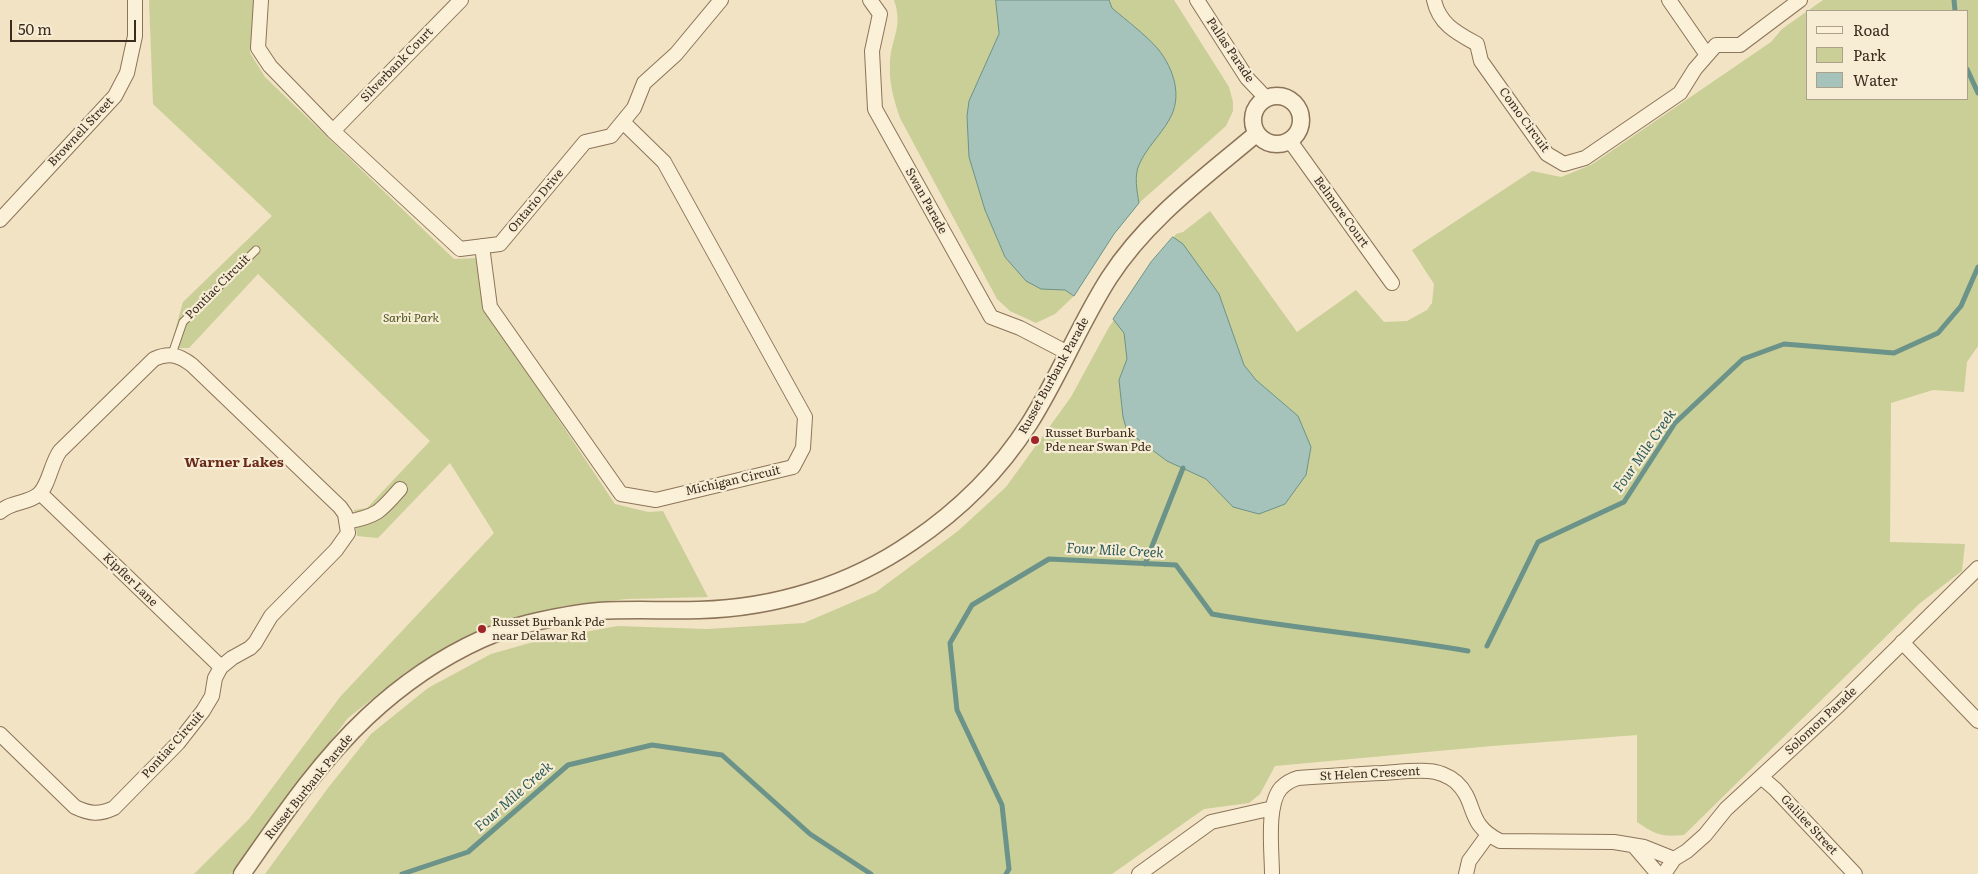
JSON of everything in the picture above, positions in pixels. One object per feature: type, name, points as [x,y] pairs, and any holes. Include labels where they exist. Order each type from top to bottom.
[{"type":"street","name":"Brownell Street","points":[[0,220],[115,96],[128,73],[135,36],[135,0]]},
{"type":"street","name":"Ontario Drive","points":[[261,0],[258,48],[270,66],[333,131],[460,249],[500,244],[585,142],[611,136],[634,108],[644,83],[676,54],[721,0]]},
{"type":"street","name":"Silverbank Court","points":[[333,131],[461,0]]},
{"type":"street","name":"Swan Parade","points":[[870,0],[880,14],[872,51],[875,109],[991,317],[1020,328],[1068,353]]},
{"type":"street","name":"Pallas Parade","points":[[1198,0],[1247,78],[1266,98]]},
{"type":"street","name":"Como Circuit","points":[[1434,0],[1436,10],[1450,30],[1477,44],[1481,61],[1547,154],[1564,164],[1585,158],[1680,93],[1695,69],[1716,45],[1740,45],[1800,0]]},
{"type":"street","points":[[1670,0],[1707,55]]},
{"type":"street","points":[[1282,96],[1290,99],[1296,105],[1301,118],[1301,124],[1299,131],[1290,141],[1275,144],[1268,143],[1256,134],[1252,118],[1255,110],[1266,98],[1282,96]]},
{"type":"street","name":"Michigan Circuit","points":[[482,246],[490,307],[621,494],[656,500],[793,467],[803,448],[805,417],[664,162],[623,122]]},
{"type":"street","name":"Russet Burbank Parade","points":[[242,874],[298,797],[329,758],[365,719],[398,690],[440,662],[484,638],[533,623],[596,611],[719,609],[796,597],[833,584],[871,567],[912,543],[948,516],[981,485],[1008,455],[1029,423],[1110,277],[1156,218],[1256,134]]},
{"type":"street","name":"Belmore Court","points":[[1290,141],[1392,283]]},
{"type":"street","points":[[0,512],[9,505],[28,500],[40,493],[46,482],[53,460],[60,451],[154,359],[172,354],[192,364],[340,508],[345,514],[347,522],[348,533],[343,542],[271,616],[250,648],[221,667]]},
{"type":"street","points":[[347,522],[374,516],[400,490]]},
{"type":"street","name":"Kipfler Lane","points":[[40,493],[221,667]]},
{"type":"street","name":"Solomon Parade","points":[[1664,874],[1674,859],[1687,851],[1705,835],[1726,809],[1839,705],[1978,568]]},
{"type":"street","points":[[1902,642],[1978,721]]},
{"type":"street","name":"Pontiac Circuit","points":[[0,734],[76,808],[86,813],[104,812],[114,808],[178,743],[212,696],[215,678],[221,667]]},
{"type":"street","name":"St Helen Crescent","points":[[1272,874],[1272,827],[1275,799],[1280,789],[1288,782],[1298,778],[1429,771],[1442,774],[1455,781],[1466,793],[1480,828],[1488,835]]},
{"type":"street","name":"Galilee Street","points":[[1761,777],[1775,788],[1855,874]]},
{"type":"street","points":[[1139,874],[1212,822],[1222,818],[1238,817],[1273,808]]},
{"type":"street","points":[[1238,817],[1272,827]]},
{"type":"street","points":[[1466,874],[1469,861],[1488,835],[1500,841],[1614,842],[1644,847],[1674,859]]},
{"type":"street","points":[[1634,846],[1658,874]]},
{"type":"lane","name":"Pontiac Circuit","points":[[172,354],[183,322],[256,250]]},
{"type":"green space","name":"Sarbi Park","points":[[149,0],[255,0],[250,53],[265,77],[454,259],[476,258],[484,308],[615,504],[648,512],[663,511],[708,597],[627,599],[564,606],[480,631],[406,672],[348,718],[231,874],[194,874],[249,819],[340,697],[494,533],[450,463],[378,538],[357,536],[354,510],[367,508],[430,441],[258,274],[189,348],[170,348],[183,302],[272,216],[153,104]]},
{"type":"green space","points":[[894,0],[1174,0],[1229,87],[1233,111],[1226,126],[1139,203],[1114,234],[1074,296],[1055,314],[1036,323],[1010,311],[997,299],[900,118],[890,79],[891,56],[898,18]]},
{"type":"green space","points":[[1823,0],[1978,0],[1978,346],[1967,362],[1964,392],[1933,390],[1891,403],[1890,542],[1965,544],[1962,571],[1919,604],[1684,835],[1670,836],[1659,834],[1637,822],[1637,735],[1275,766],[1260,794],[1249,803],[1204,809],[1112,874],[265,874],[328,788],[371,734],[428,688],[491,654],[537,641],[617,626],[707,629],[804,623],[876,592],[958,531],[1006,487],[1071,397],[1109,327],[1176,234],[1183,232],[1210,211],[1297,332],[1356,290],[1384,322],[1407,321],[1427,310],[1432,303],[1434,284],[1412,250],[1532,171],[1561,177],[1591,165],[1771,42],[1782,29],[1806,12],[1806,100],[1968,100],[1968,10],[1808,10]]},
{"type":"water","points":[[996,0],[1109,0],[1112,8],[1158,49],[1168,65],[1175,83],[1176,93],[1173,111],[1165,126],[1145,153],[1137,169],[1136,184],[1139,203],[1114,234],[1074,296],[1065,290],[1041,289],[1026,281],[1005,257],[985,210],[969,157],[967,116],[969,101],[999,34]]},
{"type":"water","points":[[1173,237],[1183,244],[1219,294],[1244,365],[1256,380],[1298,416],[1311,447],[1306,475],[1285,504],[1259,514],[1233,507],[1206,479],[1167,461],[1127,431],[1123,417],[1119,380],[1127,359],[1124,333],[1113,319],[1151,262]]},
{"type":"waterway","name":"Four Mile Creek","points":[[1954,0],[1955,10]]},
{"type":"waterway","name":"Four Mile Creek","points":[[1968,71],[1978,93]]},
{"type":"waterway","name":"Four Mile Creek","points":[[1487,646],[1538,542],[1624,502],[1675,423],[1743,359],[1784,344],[1894,353],[1938,333],[1961,306],[1978,267]]},
{"type":"waterway","points":[[1145,564],[1183,468]]},
{"type":"waterway","name":"Four Mile Creek","points":[[1006,874],[1009,869],[1002,805],[957,710],[950,643],[972,605],[1049,559],[1176,565],[1212,614],[1468,651]]},
{"type":"waterway","name":"Four Mile Creek","points":[[402,874],[468,852],[568,765],[652,745],[722,755],[810,834],[871,874]]},
{"type":"place","name":"Russet Burbank Pde near Swan Pde","points":[[1035,440]]},
{"type":"place","name":"Russet Burbank Pde near Delawar Rd","points":[[482,629]]},
{"type":"district","name":"Warner Lakes","points":[[234,463]]}]
